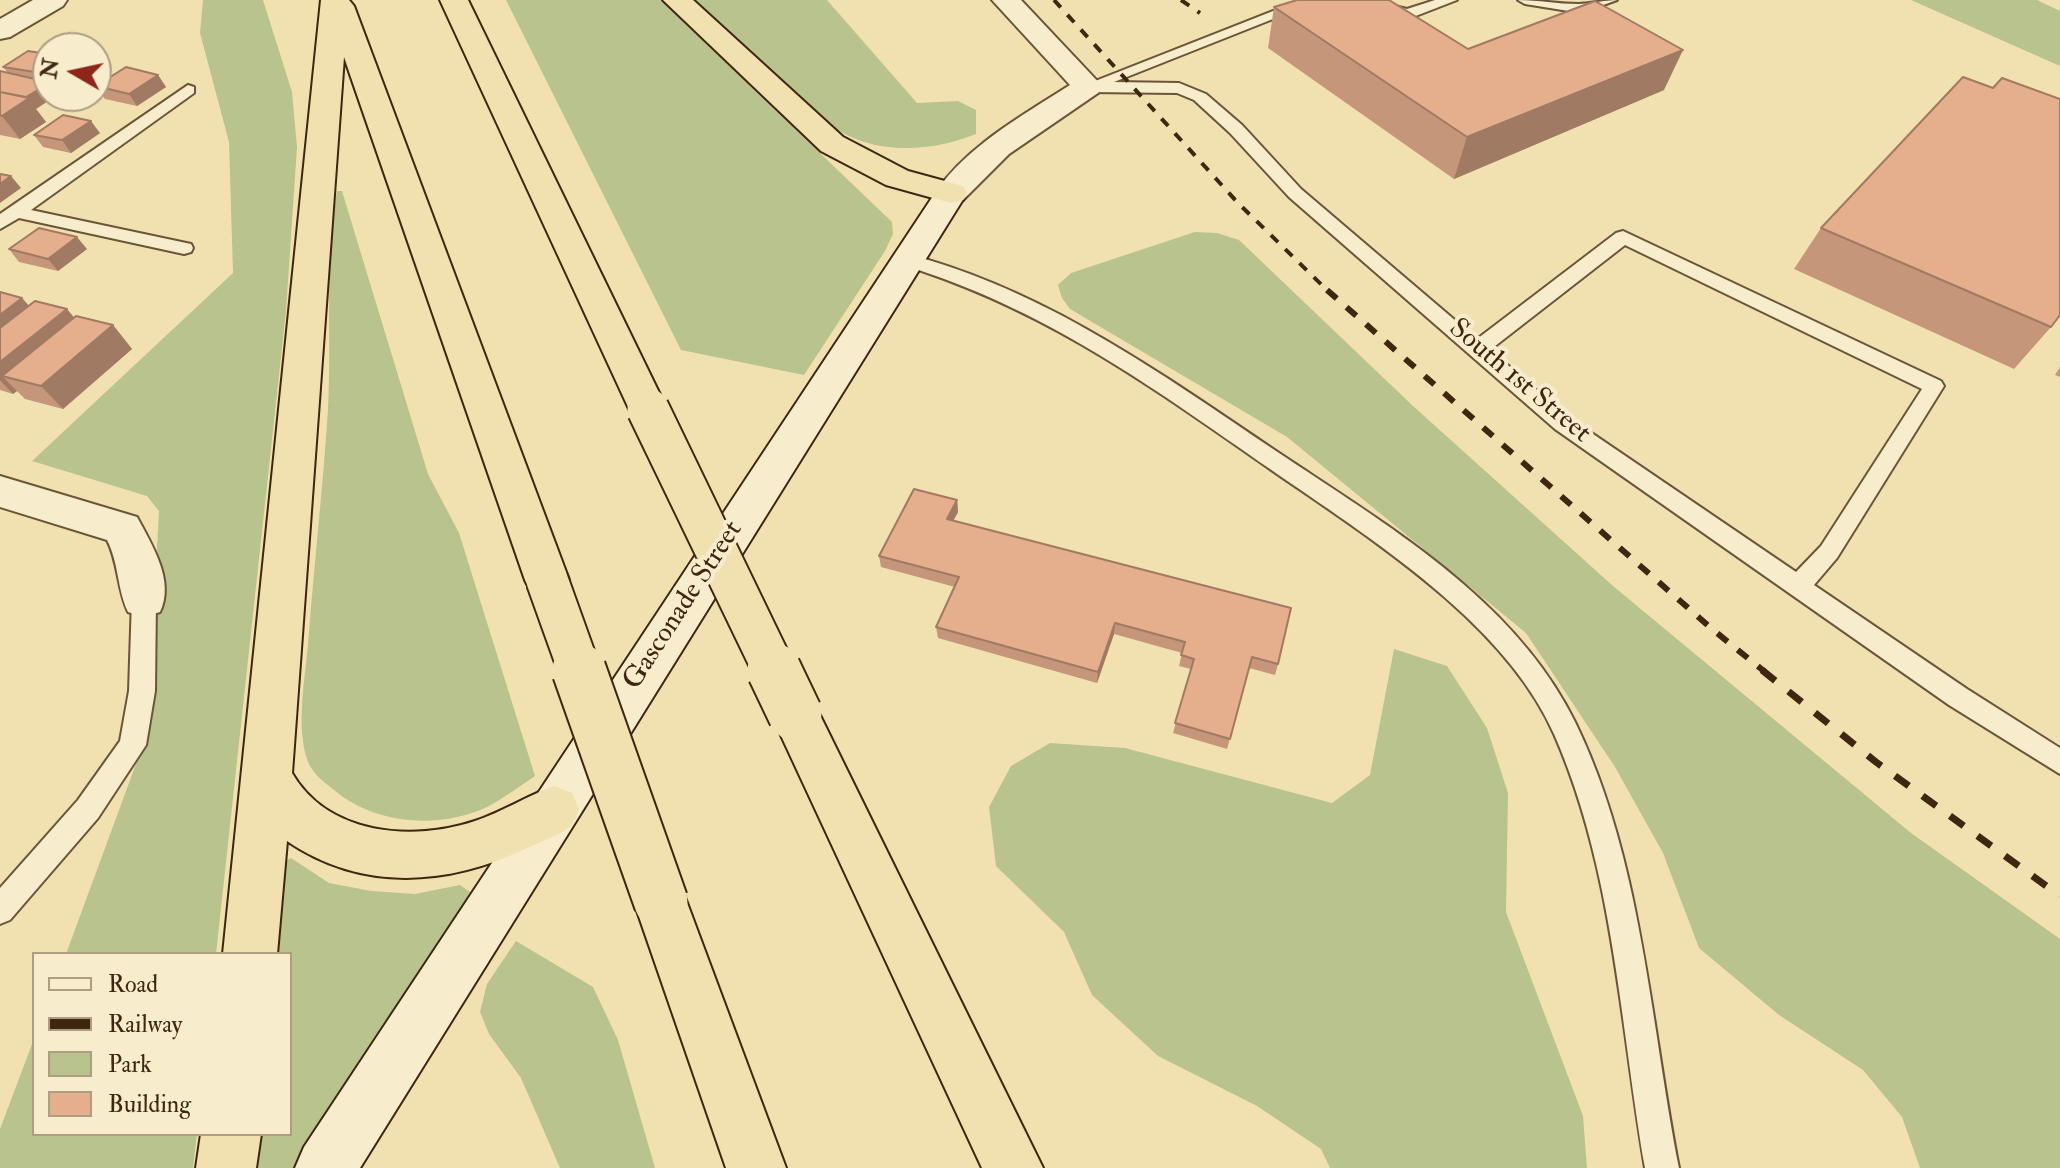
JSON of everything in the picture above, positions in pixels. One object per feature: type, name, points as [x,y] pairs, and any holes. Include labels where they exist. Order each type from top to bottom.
[{"type":"highway","points":[[336,0],[756,1168]]},
{"type":"highway","points":[[250,952],[336,0]]},
{"type":"highway","points":[[454,0],[1013,1168]]},
{"type":"highway","points":[[677,0],[832,144],[897,178],[951,193]]},
{"type":"highway","points":[[268,778],[287,809],[312,829],[343,845],[373,853],[420,857],[465,848],[554,809]]},
{"type":"highway","points":[[226,1168],[231,1136]]},
{"type":"street","points":[[3,27],[53,0]]},
{"type":"street","points":[[1006,0],[1088,87]]},
{"type":"street","name":"Gasconade Street","points":[[325,1168],[951,193],[968,171],[989,153],[1088,87]]},
{"type":"street","points":[[4,497],[122,529],[137,557],[144,599]]},
{"type":"lane","points":[[1088,87],[1314,0]]},
{"type":"lane","points":[[1351,0],[1408,14],[1450,0]]},
{"type":"lane","points":[[1525,0],[1581,9],[1610,0]]},
{"type":"lane","name":"South 1st Street","points":[[1088,87],[1179,88],[1200,97],[1236,129],[1295,193],[1563,424],[1958,697],[2060,762]]},
{"type":"lane","points":[[8,217],[188,90]]},
{"type":"lane","points":[[8,217],[184,248]]},
{"type":"lane","points":[[1477,349],[1623,237],[1934,386],[1829,552],[1798,586]]},
{"type":"lane","points":[[907,260],[948,270],[992,286],[1128,361],[1341,507],[1453,592],[1523,662],[1562,721],[1593,803],[1620,904],[1649,1103],[1662,1168]]},
{"type":"lane","points":[[0,910],[88,809],[133,745],[142,691],[144,599]]},
{"type":"green space","points":[[203,0],[263,0],[292,92],[297,147],[286,311],[216,952],[67,952],[147,734],[159,511],[147,496],[32,461],[233,273],[229,142],[200,33]]},
{"type":"green space","points":[[506,0],[660,0],[892,222],[893,234],[885,251],[804,375],[681,350]]},
{"type":"green space","points":[[693,0],[827,0],[917,103],[958,101],[976,110],[976,134],[916,148],[885,147],[856,139],[816,115],[794,97]]},
{"type":"green space","points":[[1911,0],[2037,0],[2060,11],[2060,66]]},
{"type":"green space","points":[[337,191],[342,191],[428,474],[459,533],[535,776],[489,806],[452,818],[412,820],[373,812],[355,804],[316,774],[309,765],[304,746],[302,702],[328,409],[329,272]]},
{"type":"green space","points":[[1195,232],[1217,233],[1239,240],[1413,406],[1613,586],[1911,833],[2060,939],[2060,1168],[1920,1168],[1902,1117],[1863,1070],[1779,1015],[1699,948],[1663,853],[1615,767],[1526,633],[1287,437],[1070,309],[1062,298],[1058,285],[1071,273]]},
{"type":"green space","points":[[1394,649],[1447,666],[1487,728],[1508,793],[1506,912],[1583,1116],[1587,1168],[1330,1168],[1321,1149],[1257,1106],[1158,1056],[1092,995],[1064,932],[996,866],[989,807],[1011,766],[1050,743],[1125,748],[1332,803],[1370,775]]},
{"type":"green space","points":[[291,858],[329,883],[371,891],[415,894],[460,885],[470,892],[464,909],[296,1168],[251,1168],[253,1136],[292,1136],[292,952],[266,952],[273,868]]},
{"type":"green space","points":[[516,941],[593,987],[618,1040],[655,1168],[560,1168],[521,1078],[489,1034],[480,1012],[487,984]]},
{"type":"green space","points":[[32,1044],[32,1136],[197,1136],[193,1168],[0,1168],[0,1129]]},
{"type":"building","points":[[1297,0],[1389,0],[1468,49],[1595,1],[1683,50],[1467,137],[1274,7]]},
{"type":"building","points":[[28,51],[32,52],[32,72],[3,67]]},
{"type":"building","points":[[126,67],[158,75],[129,94],[112,90],[112,76]]},
{"type":"building","points":[[0,71],[32,78],[32,93],[26,97],[0,92]]},
{"type":"building","points":[[1963,77],[1993,88],[2002,78],[2060,99],[2060,315],[2051,327],[1821,228]]},
{"type":"building","points":[[0,92],[29,98],[2,116]]},
{"type":"building","points":[[63,115],[91,121],[62,140],[34,135]]},
{"type":"building","points":[[0,174],[11,176],[0,184]]},
{"type":"building","points":[[39,228],[77,237],[48,259],[9,249]]},
{"type":"building","points":[[0,292],[22,298],[0,315]]},
{"type":"building","points":[[35,301],[67,309],[0,362],[0,328]]},
{"type":"building","points":[[76,316],[113,325],[41,386],[2,376]]},
{"type":"building","points":[[914,489],[957,500],[947,519],[1291,608],[1278,664],[1252,657],[1230,739],[1175,723],[1194,659],[1181,655],[1185,642],[1115,623],[1098,672],[936,627],[959,577],[879,556]]},
{"type":"railway","points":[[1054,0],[1238,203],[1329,292]]},
{"type":"railway","points":[[1181,0],[1200,13]]},
{"type":"railway","points":[[1327,290],[1712,629],[1765,672]]},
{"type":"railway","points":[[1762,670],[1876,762],[2060,896]]}]
